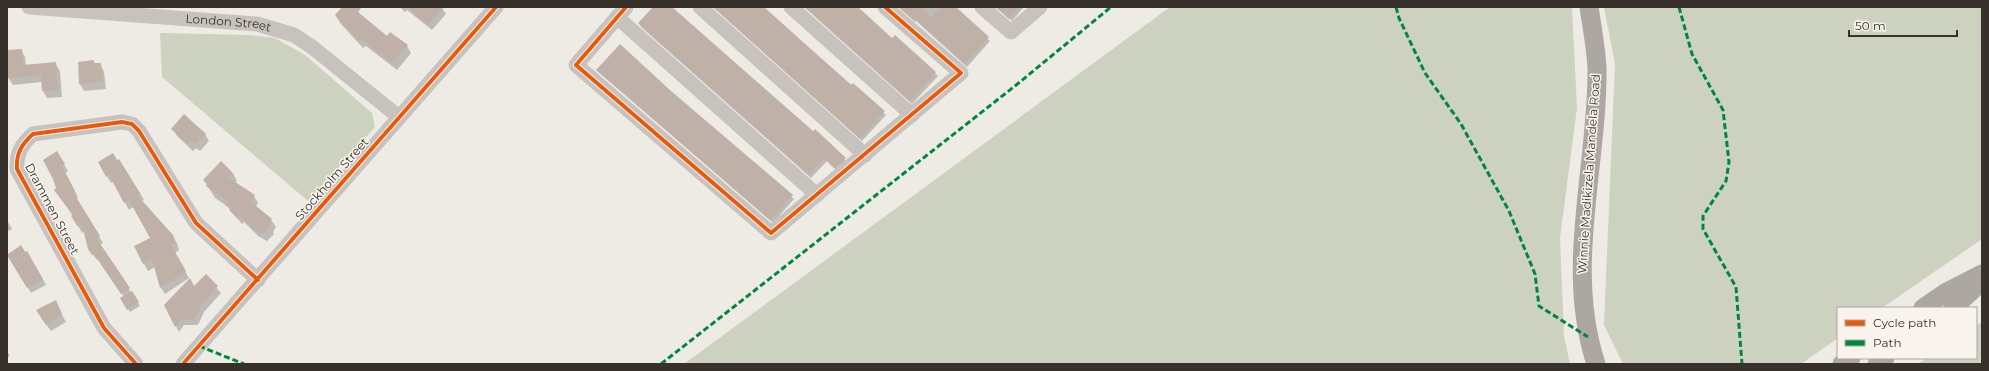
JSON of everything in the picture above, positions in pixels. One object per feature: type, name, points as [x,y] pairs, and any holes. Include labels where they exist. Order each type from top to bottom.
[{"type":"main road","name":"Winnie Madikizela Mandela Road","points":[[1590,7],[1597,67],[1595,105],[1583,223],[1582,270],[1588,337],[1596,364]]},
{"type":"main road","points":[[1924,307],[1945,293],[1982,274]]},
{"type":"main road","points":[[1954,307],[1982,281]]},
{"type":"street","name":"London Street","points":[[29,7],[257,24],[273,28],[294,36],[312,47],[398,117]]},
{"type":"street","name":"Stockholm Street","points":[[183,364],[258,280],[494,7]]},
{"type":"street","points":[[700,7],[865,154]]},
{"type":"street","points":[[791,7],[912,115]]},
{"type":"street","points":[[817,195],[621,12],[576,65],[771,233],[817,195],[961,73],[885,7]]},
{"type":"street","points":[[982,7],[1011,32],[1040,7]]},
{"type":"street","name":"Drammen Street","points":[[136,364],[104,328],[17,168],[18,153],[24,142],[33,134],[122,122],[132,124],[146,140],[180,199],[196,223],[258,280]]},
{"type":"green space","points":[[1170,7],[1572,7],[1577,108],[1560,238],[1564,336],[1570,364],[684,364]]},
{"type":"green space","points":[[1604,7],[1982,7],[1982,239],[1883,307],[1837,307],[1837,339],[1801,364],[1623,364],[1604,325],[1615,64]]},
{"type":"green space","points":[[160,33],[249,35],[275,38],[305,55],[372,113],[375,127],[308,201],[162,77]]},
{"type":"green space","points":[[1982,322],[1982,364],[1918,364],[1926,359],[1977,359],[1977,325]]},
{"type":"building","points":[[342,7],[362,7],[358,12],[387,36],[390,32],[408,45],[392,63],[361,39],[359,41],[335,15]]},
{"type":"building","points":[[407,7],[444,7],[428,25]]},
{"type":"building","points":[[653,7],[672,7],[813,131],[815,129],[846,158],[834,168],[824,158],[809,175],[638,23]]},
{"type":"building","points":[[713,7],[764,7],[851,85],[853,83],[885,111],[860,139]]},
{"type":"building","points":[[805,7],[858,7],[892,38],[895,35],[936,72],[910,101]]},
{"type":"building","points":[[899,7],[924,7],[922,9],[931,17],[940,7],[956,7],[989,37],[965,64],[914,18],[913,19]]},
{"type":"building","points":[[996,7],[1020,7],[1009,19]]},
{"type":"building","points":[[620,44],[671,91],[793,195],[770,220],[596,70]]},
{"type":"building","points":[[22,49],[23,65],[56,62],[58,90],[42,91],[41,75],[7,78],[7,50]]},
{"type":"building","points":[[94,60],[94,63],[101,63],[103,82],[79,84],[78,62]]},
{"type":"building","points":[[184,114],[206,134],[195,144],[191,141],[188,144],[171,129]]},
{"type":"building","points":[[57,151],[65,164],[62,166],[75,191],[73,192],[100,236],[97,239],[130,288],[121,294],[94,254],[92,255],[88,249],[82,225],[78,227],[71,216],[73,215],[54,190],[56,188],[53,179],[43,160]]},
{"type":"building","points":[[113,153],[117,160],[119,159],[140,193],[137,195],[173,235],[176,243],[171,245],[186,271],[160,288],[152,259],[143,264],[134,246],[150,238],[129,200],[124,203],[109,175],[106,177],[98,162]]},
{"type":"building","points":[[221,161],[233,173],[229,178],[255,195],[250,201],[272,219],[269,224],[271,226],[262,234],[253,229],[240,215],[237,218],[229,210],[231,208],[225,205],[228,202],[206,186],[207,184],[203,180]]},
{"type":"building","points":[[21,245],[25,252],[27,251],[43,279],[27,288],[7,255]]},
{"type":"building","points":[[206,274],[218,286],[201,306],[196,317],[193,319],[181,320],[175,327],[164,305],[190,278],[194,286]]},
{"type":"building","points":[[132,291],[139,302],[127,310],[120,298]]},
{"type":"building","points":[[56,300],[62,314],[46,325],[36,310]]},
{"type":"marked path","points":[[661,364],[1015,86],[1111,7]]},
{"type":"marked path","points":[[1396,7],[1399,18],[1425,73],[1461,124],[1509,211],[1535,274],[1539,306],[1588,337]]},
{"type":"marked path","points":[[1679,7],[1692,54],[1723,110],[1729,162],[1726,181],[1703,216],[1703,229],[1736,287],[1742,364]]},
{"type":"marked path","points":[[199,346],[244,364]]},
{"type":"cycle path","points":[[183,364],[496,7]]},
{"type":"cycle path","points":[[626,7],[576,65],[771,233],[961,73],[885,7]]},
{"type":"cycle path","points":[[136,364],[104,328],[17,169],[20,149],[33,134],[122,122],[132,124],[139,131],[196,223],[258,280]]}]
